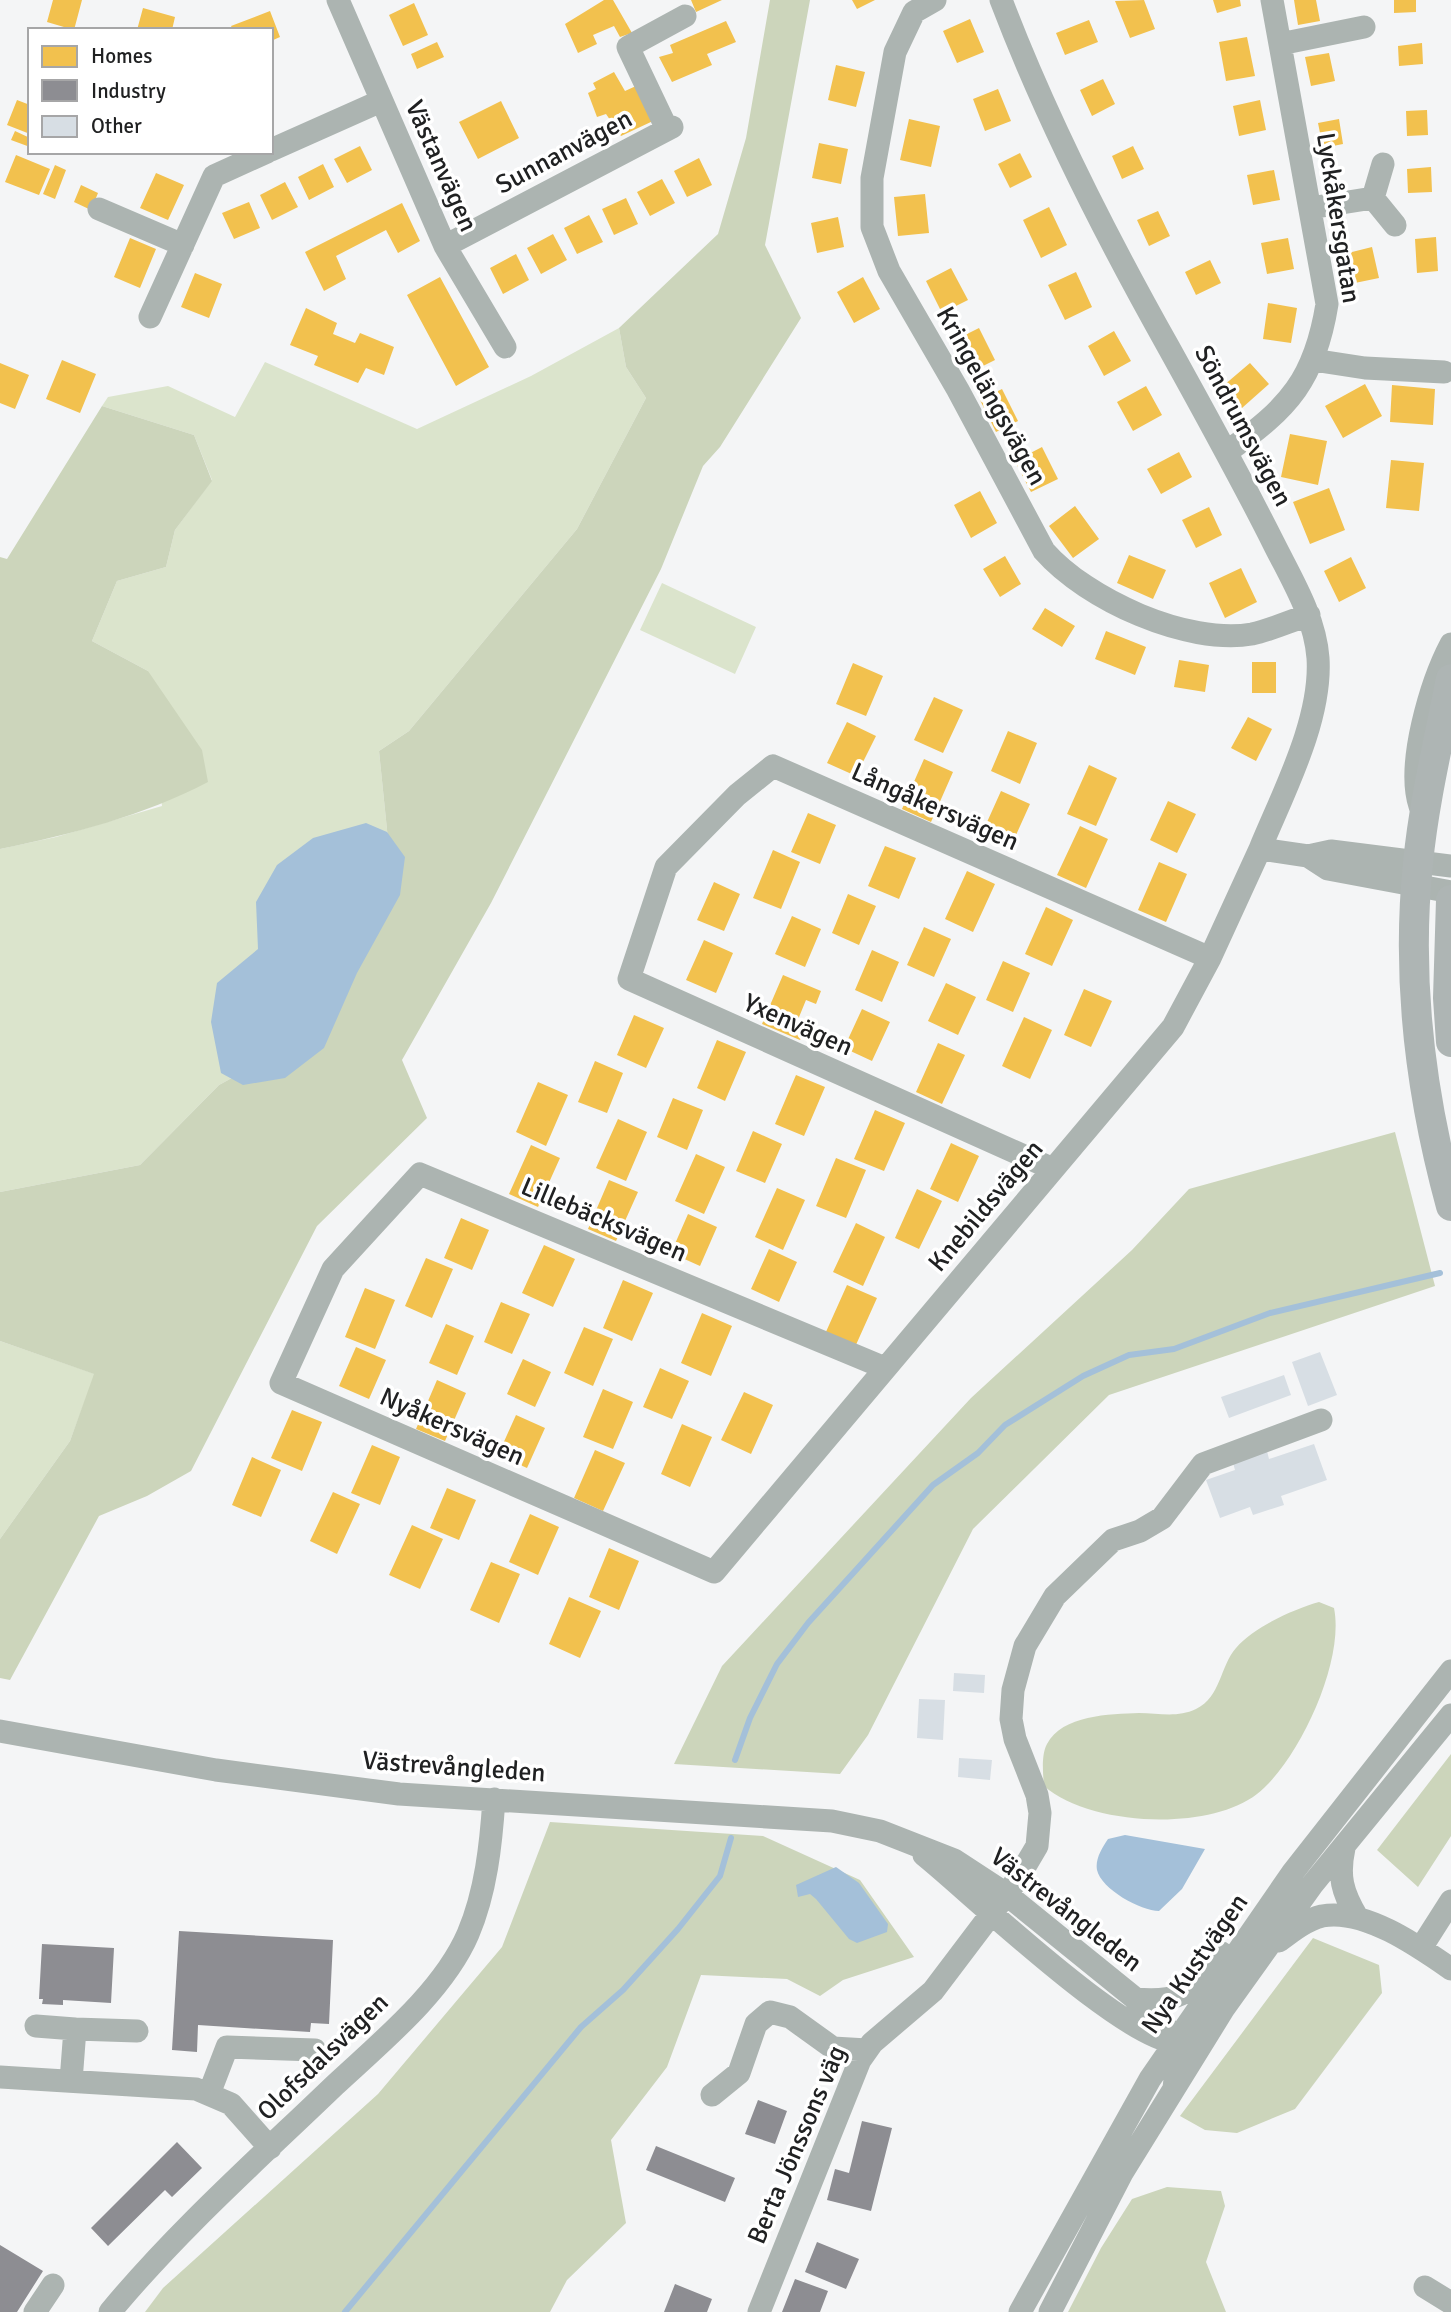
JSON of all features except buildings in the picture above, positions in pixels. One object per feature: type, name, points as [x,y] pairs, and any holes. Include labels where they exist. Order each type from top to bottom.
[{"type":"main road","points":[[1451,679],[1424,818],[1417,874],[1413,968],[1419,1055],[1427,1109],[1451,1206]]},
{"type":"main road","points":[[1451,900],[1448,998],[1451,1042]]},
{"type":"street","name":"Västanvägen","points":[[338,0],[445,246],[505,347]]},
{"type":"street","name":"Kringelängsvägen","points":[[935,0],[914,12],[895,52],[872,178],[873,227],[889,271],[958,390],[1044,551],[1060,569],[1082,584],[1135,611],[1185,631],[1216,635],[1253,634],[1308,615]]},
{"type":"street","name":"Söndrumsvägen","points":[[1001,0],[1027,69],[1084,187],[1169,348],[1228,451],[1308,615],[1318,658],[1313,703],[1297,762],[1260,849]]},
{"type":"street","name":"Lyckåkersgatan","points":[[1228,451],[1263,426],[1304,380],[1321,343],[1327,304],[1272,0]]},
{"type":"street","name":"Sunnanvägen","points":[[445,246],[669,128],[628,47],[685,16]]},
{"type":"street","points":[[1280,44],[1364,27]]},
{"type":"street","points":[[273,149],[382,101]]},
{"type":"street","points":[[150,317],[214,176],[262,154]]},
{"type":"street","points":[[1373,198],[1383,164]]},
{"type":"street","points":[[1310,208],[1373,198]]},
{"type":"street","points":[[1373,198],[1395,225]]},
{"type":"street","points":[[99,209],[183,245]]},
{"type":"street","points":[[1313,360],[1365,368],[1444,372]]},
{"type":"street","points":[[1424,818],[1416,794],[1416,772],[1436,672],[1451,644]]},
{"type":"street","name":"Långåkersvägen","points":[[666,867],[737,795],[773,766],[1210,958]]},
{"type":"street","points":[[1260,849],[1308,856],[1328,869],[1417,874],[1451,866]]},
{"type":"street","name":"Knebildsvägen","points":[[714,1572],[1173,1027],[1210,958],[1260,849]]},
{"type":"street","name":"Yxenvägen","points":[[666,867],[629,979],[1053,1169]]},
{"type":"street","points":[[1417,874],[1451,892]]},
{"type":"street","name":"Lillebäcksvägen","points":[[332,1269],[420,1174],[885,1368]]},
{"type":"street","name":"Nyåkersvägen","points":[[332,1269],[281,1383],[714,1572]]},
{"type":"street","name":"Berta Jönssons väg","points":[[758,2312],[850,2081],[867,2050],[933,1991],[1029,1863],[1040,1830],[1037,1795],[1022,1758],[1011,1719],[1013,1690],[1025,1646],[1055,1596],[1112,1540],[1140,1531],[1161,1518],[1203,1464],[1321,1420]]},
{"type":"street","name":"Nya Kustvägen","points":[[1020,2312],[1150,2079],[1293,1872],[1451,1671]]},
{"type":"street","name":"Nya Kustvägen","points":[[1049,2312],[1122,2173],[1174,2088],[1204,2046],[1224,2008],[1345,1843],[1451,1715]]},
{"type":"street","name":"Västrevångleden","points":[[0,1731],[216,1770],[399,1794],[832,1821],[880,1831],[954,1860],[1006,1894],[1158,2017],[1175,2043]]},
{"type":"street","name":"Olofsdalsvägen","points":[[110,2312],[189,2224],[406,2018],[454,1960],[480,1900],[494,1799]]},
{"type":"street","name":"Västrevångleden","points":[[904,1841],[940,1868],[989,1915],[1133,2026],[1175,2043]]},
{"type":"street","points":[[1345,1843],[1340,1881],[1344,1896],[1357,1917]]},
{"type":"street","points":[[1421,1948],[1451,1901]]},
{"type":"street","points":[[1260,1956],[1300,1925],[1320,1916],[1357,1917],[1421,1948],[1451,1969]]},
{"type":"street","points":[[1135,1999],[1173,2000],[1184,1995],[1234,1940],[1252,1931]]},
{"type":"street","points":[[1174,2088],[1175,2043],[1200,2036],[1224,2008]]},
{"type":"street","points":[[712,2095],[739,2073],[756,2024],[770,2012],[790,2017],[833,2048],[867,2050]]},
{"type":"street","points":[[36,2026],[137,2031]]},
{"type":"street","points":[[1133,2026],[1145,2050],[1150,2079]]},
{"type":"street","points":[[71,2081],[75,2029]]},
{"type":"street","points":[[209,2094],[227,2047],[315,2050]]},
{"type":"street","points":[[0,2077],[196,2089],[231,2104],[270,2148]]},
{"type":"street","points":[[35,2312],[53,2285]]},
{"type":"street","points":[[1426,2287],[1451,2303]]},
{"type":"green space","points":[[770,0],[810,0],[765,245],[801,318],[720,447],[703,466],[661,569],[491,903],[402,1060],[427,1118],[317,1226],[191,1471],[147,1496],[99,1516],[10,1680],[0,1678],[0,1539],[70,1441],[94,1374],[0,1341],[0,1192],[140,1165],[219,1085],[303,1039],[390,859],[379,751],[409,731],[577,529],[646,398],[626,367],[619,328],[718,234],[746,138]]},
{"type":"green space","points":[[619,328],[626,367],[646,398],[577,529],[409,731],[379,751],[390,859],[303,1039],[219,1085],[140,1165],[0,1192],[0,849],[56,837],[162,806],[148,671],[92,641],[117,581],[166,567],[175,530],[212,480],[194,435],[102,406],[108,397],[168,386],[235,417],[265,362],[417,429],[531,376]]},
{"type":"green space","points":[[102,406],[194,435],[212,481],[175,530],[166,567],[117,581],[92,641],[148,671],[202,750],[208,782],[158,805],[107,823],[0,849],[0,557],[7,559]]},
{"type":"green space","points":[[662,583],[756,627],[735,674],[640,630]]},
{"type":"green space","points":[[1395,1132],[1435,1286],[1109,1395],[973,1529],[868,1735],[840,1774],[674,1764],[722,1666],[971,1398],[1132,1250],[1189,1189]]},
{"type":"green space","points":[[0,1341],[95,1374],[70,1441],[0,1539]]},
{"type":"green space","points":[[1319,1602],[1334,1608],[1336,1630],[1326,1681],[1303,1735],[1273,1779],[1257,1794],[1236,1806],[1210,1814],[1180,1819],[1149,1819],[1090,1809],[1064,1799],[1044,1786],[1045,1748],[1054,1734],[1064,1727],[1101,1716],[1175,1714],[1196,1709],[1211,1697],[1231,1655],[1244,1640],[1275,1620]]},
{"type":"green space","points":[[1451,1754],[1451,1836],[1418,1887],[1377,1850]]},
{"type":"green space","points":[[550,1822],[763,1836],[860,1880],[914,1957],[843,1980],[820,1996],[787,1979],[701,1975],[667,2067],[611,2140],[626,2223],[567,2280],[550,2312],[145,2312],[163,2288],[378,2094],[502,1947]]},
{"type":"green space","points":[[1313,1938],[1379,1965],[1382,1993],[1295,2109],[1237,2133],[1205,2130],[1180,2116]]},
{"type":"green space","points":[[1167,2187],[1221,2191],[1225,2206],[1206,2262],[1226,2312],[1068,2312],[1101,2248],[1132,2199]]},
{"type":"water","points":[[366,823],[387,832],[405,857],[400,895],[357,973],[324,1048],[285,1078],[243,1085],[221,1073],[211,1022],[217,983],[258,949],[256,902],[277,865],[313,838]]},
{"type":"water","points":[[1125,1835],[1205,1849],[1182,1889],[1159,1911],[1123,1898],[1100,1877],[1097,1862],[1103,1846],[1108,1839]]},
{"type":"water","points":[[836,1867],[859,1883],[888,1924],[887,1932],[857,1943],[849,1939],[810,1894],[798,1897],[796,1885]]},
{"type":"waterway","points":[[735,1760],[750,1718],[777,1664],[808,1623],[933,1485],[978,1453],[1005,1425],[1083,1376],[1129,1355],[1174,1349],[1270,1313],[1440,1273]]},
{"type":"waterway","points":[[345,2312],[581,2027],[623,1990],[678,1929],[720,1876],[731,1838]]}]
